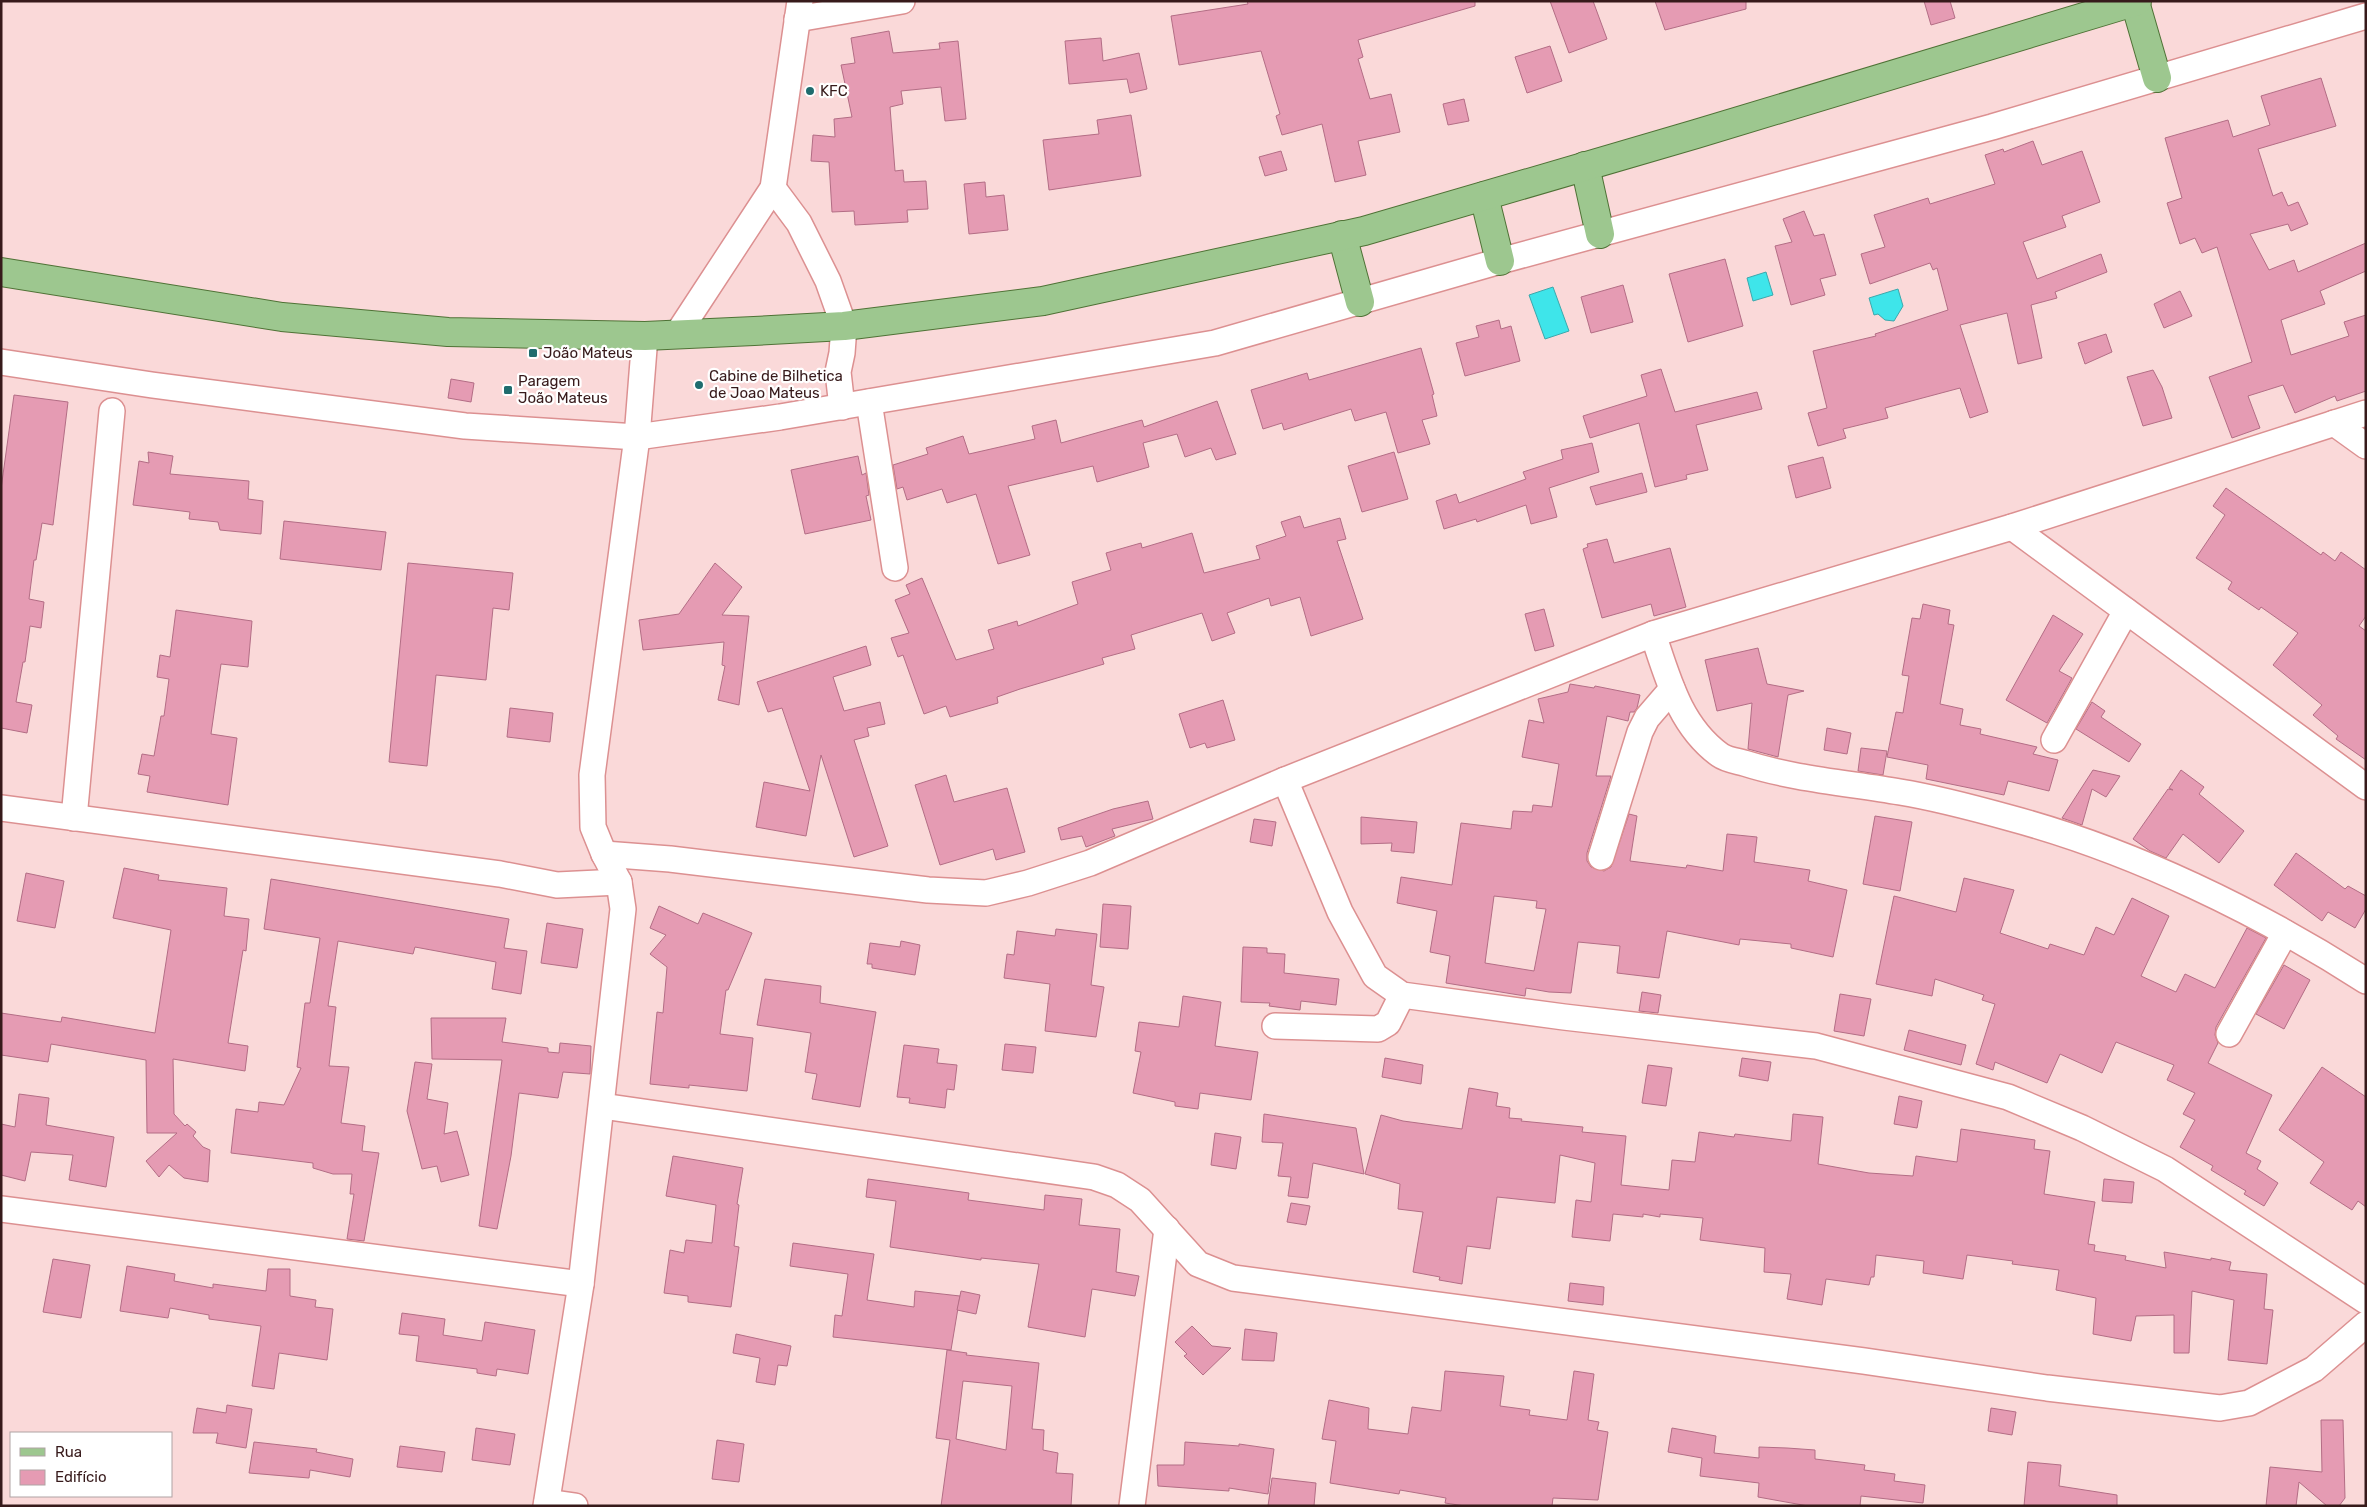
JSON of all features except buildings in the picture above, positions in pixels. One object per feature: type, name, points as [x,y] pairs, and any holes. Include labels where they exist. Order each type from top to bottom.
[{"type":"main road","points":[[1,272],[282,317],[448,332],[645,336],[844,326],[1043,301],[1342,236],[1484,196],[2136,2],[2157,78]]},
{"type":"main road","points":[[1585,166],[1600,234]]},
{"type":"main road","points":[[1484,196],[1500,261]]},
{"type":"main road","points":[[1342,236],[1360,302]]},
{"type":"street","points":[[678,333],[773,188],[799,10],[902,1]]},
{"type":"street","points":[[1,362],[152,385],[465,426],[637,437],[842,407],[1216,344],[1500,261],[1992,127],[2366,16]]},
{"type":"street","points":[[773,188],[799,223],[828,281],[844,326],[842,353],[838,372],[842,407]]},
{"type":"street","points":[[575,1506],[546,1504],[581,1284],[623,909],[619,882],[604,854],[593,827],[592,774],[637,437],[645,336]]},
{"type":"street","points":[[869,402],[895,568]]},
{"type":"street","points":[[74,818],[112,411]]},
{"type":"street","points":[[604,854],[670,859],[928,890],[986,892],[1028,883],[1090,863],[1285,780],[1653,634],[2012,527],[2366,413]]},
{"type":"street","points":[[2334,423],[2366,446]]},
{"type":"street","points":[[2012,527],[2366,787]]},
{"type":"street","points":[[2054,740],[2126,611]]},
{"type":"street","points":[[1653,634],[1676,700],[1698,736],[1722,757],[1762,769],[1903,792],[2011,818],[2098,847],[2183,881],[2285,933],[2366,981]]},
{"type":"street","points":[[1601,858],[1640,732],[1647,718],[1672,689]]},
{"type":"street","points":[[1285,780],[1340,912],[1374,976],[1402,995],[1564,1017],[1816,1046],[2008,1097],[2082,1128],[2165,1169],[2366,1301]]},
{"type":"street","points":[[1,808],[500,874],[558,885],[619,882]]},
{"type":"street","points":[[2229,1034],[2285,933]]},
{"type":"street","points":[[1275,1026],[1378,1029],[1388,1023],[1402,995]]},
{"type":"street","points":[[602,1106],[1094,1176],[1117,1185],[1140,1200],[1198,1264],[1233,1278],[1835,1357],[2047,1388],[2220,1408],[2249,1403],[2314,1369],[2366,1324]]},
{"type":"street","points":[[1,1209],[581,1284]]},
{"type":"street","points":[[1132,1506],[1167,1230]]},
{"type":"water","points":[[1766,272],[1773,295],[1753,301],[1747,278]]},
{"type":"water","points":[[1553,287],[1569,331],[1545,339],[1529,295]]},
{"type":"water","points":[[1898,289],[1903,306],[1894,321],[1885,320],[1878,314],[1874,315],[1869,298]]},
{"type":"place","name":"KFC","points":[[810,91]]},
{"type":"place","name":"João Mateus","points":[[533,353]]},
{"type":"place","name":"Cabine de Bilhetica de Joao Mateus","points":[[699,385]]},
{"type":"place","name":"Paragem João Mateus","points":[[508,390]]}]
